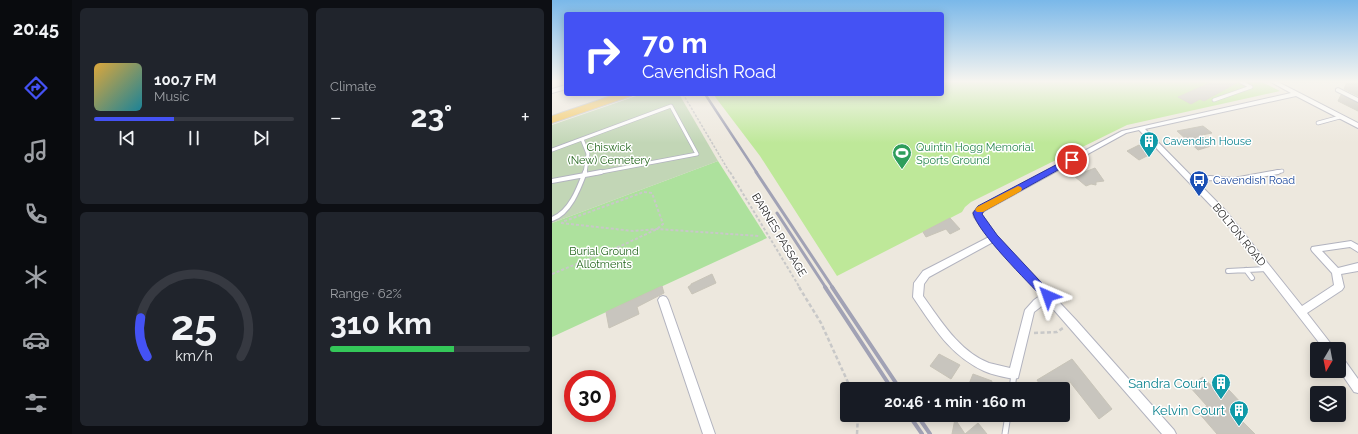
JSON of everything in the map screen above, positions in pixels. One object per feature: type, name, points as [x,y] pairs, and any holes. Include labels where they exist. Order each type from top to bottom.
[{"type":"highway","points":[[552,120],[603,102]]},
{"type":"street","points":[[1170,434],[1073,323],[994,238],[978,217],[977,213],[981,209],[1118,136],[1140,128],[1259,102]]},
{"type":"street","points":[[1312,102],[1358,126]]},
{"type":"street","points":[[1346,120],[1358,118]]},
{"type":"street","name":"BOLTON ROAD","points":[[1140,128],[1223,213],[1325,342]]},
{"type":"street","points":[[994,238],[926,274],[919,283],[918,297],[957,348],[971,358],[987,366],[1014,374],[1030,310],[1037,303],[1048,296]]},
{"type":"street","points":[[1301,312],[1339,287],[1336,272],[1315,250],[1351,244],[1358,249]]},
{"type":"street","points":[[1336,272],[1358,267]]},
{"type":"street","points":[[663,300],[709,434]]},
{"type":"street","points":[[1346,371],[1358,388]]},
{"type":"lane","points":[[552,150],[671,106],[697,154],[552,181]]},
{"type":"lane","points":[[1318,123],[1340,117]]},
{"type":"lane","points":[[552,219],[560,216],[574,196],[583,175],[588,158],[586,146],[582,139]]},
{"type":"lane","points":[[1192,181],[1210,178],[1234,180],[1282,170]]},
{"type":"lane","points":[[1228,271],[1267,268]]},
{"type":"lane","points":[[1246,270],[1252,278]]},
{"type":"lane","points":[[1013,382],[1014,374]]},
{"type":"lane","points":[[1005,434],[1007,422]]},
{"type":"path","name":"BARNES PASSAGE","points":[[688,102],[821,323],[848,382]]},
{"type":"path","points":[[552,274],[657,230],[663,222],[652,193],[642,192],[559,223],[633,231],[657,230],[759,236]]},
{"type":"path","points":[[1026,330],[1037,333],[1057,332],[1073,323]]},
{"type":"path","points":[[857,434],[858,422]]},
{"type":"green space","name":"Chiswick (New) Cemetery","points":[[618,102],[684,102],[718,161],[552,223],[552,125]]},
{"type":"green space","name":"Quintin Hogg Memorial Sports Ground","points":[[719,102],[1229,102],[1127,125],[971,202],[962,212],[837,276],[760,156]]},
{"type":"green space","name":"Burial Ground Allotments","points":[[718,161],[767,238],[552,337],[552,223]]},
{"type":"building","points":[[1341,102],[1358,103],[1358,111]]},
{"type":"building","points":[[1203,126],[1212,133],[1202,135],[1210,142],[1206,143],[1211,146],[1198,150],[1177,131]]},
{"type":"building","points":[[1139,145],[1148,151],[1146,153],[1149,155],[1139,160],[1127,151]]},
{"type":"building","points":[[1095,168],[1104,181],[1096,182],[1096,185],[1091,184],[1086,186],[1074,176]]},
{"type":"building","points":[[950,218],[960,229],[950,234],[946,229],[926,237],[923,232]]},
{"type":"building","points":[[712,274],[716,283],[692,294],[688,287],[691,284]]},
{"type":"building","points":[[662,286],[664,293],[637,307],[639,314],[609,328],[606,312]]},
{"type":"building","points":[[939,354],[960,365],[951,379],[930,366]]},
{"type":"building","points":[[1072,359],[1112,409],[1099,419],[1070,382],[1038,382],[1037,380]]},
{"type":"building","points":[[973,374],[992,381],[992,382],[970,382]]},
{"type":"building","name":"Sandra Court","points":[[1203,377],[1221,396],[1229,390],[1243,405],[1233,412],[1255,434],[1217,434],[1198,412],[1207,406],[1189,386]]},
{"type":"building","points":[[954,422],[957,422],[965,434],[952,434]]},
{"type":"building","points":[[978,423],[987,434],[965,434]]},
{"type":"railway","points":[[710,102],[757,173]]},
{"type":"railway","points":[[756,172],[833,288]]},
{"type":"railway","points":[[777,213],[826,288]]},
{"type":"railway","points":[[825,287],[887,382]]},
{"type":"railway","points":[[832,287],[895,382]]},
{"type":"railway","points":[[914,422],[922,434]]},
{"type":"railway","points":[[922,422],[930,434]]},
{"type":"slow traffic","points":[[980,210],[1018,189]]},
{"type":"place","name":"Cavendish House","points":[[1149,158]]},
{"type":"place","name":"Quintin Hogg Memorial Sports Ground","points":[[902,170]]},
{"type":"place","name":"Cavendish Road","points":[[1199,197]]},
{"type":"place","name":"Sandra Court","points":[[1221,400]]},
{"type":"place","name":"Kelvin Court","points":[[1239,427]]},
{"type":"route","points":[[1048,296],[994,238],[978,217],[977,213],[981,209],[1072,160]]}]
